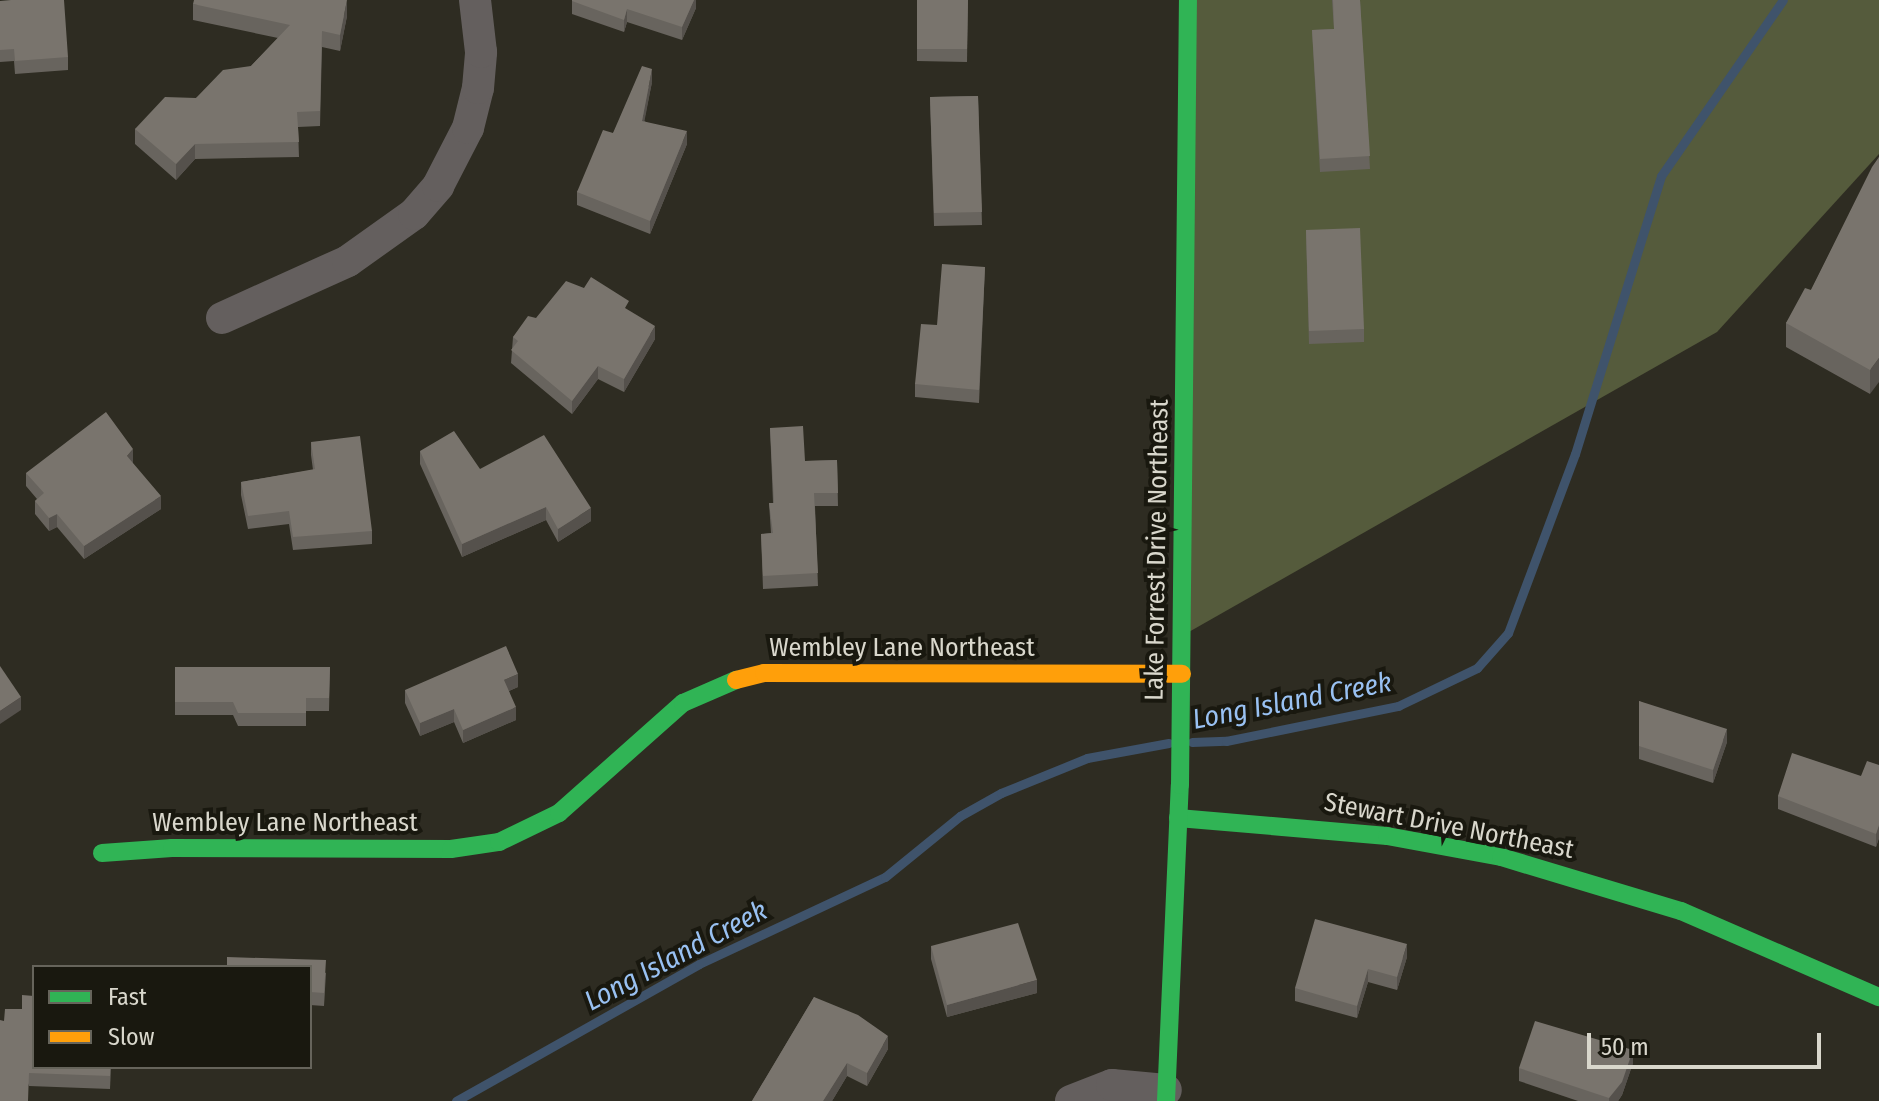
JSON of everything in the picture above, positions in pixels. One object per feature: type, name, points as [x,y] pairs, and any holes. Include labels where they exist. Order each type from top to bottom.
[{"type":"street","points":[[222,318],[348,261],[414,214],[438,186],[468,128],[478,88],[481,52],[475,0]]},
{"type":"street","name":"Lake Forrest Drive Northeast","points":[[1166,1096],[1180,785],[1188,0]]},
{"type":"street","name":"Wembley Lane Northeast","points":[[102,853],[172,848],[451,849],[499,842],[559,813],[683,703],[724,683],[764,673],[1182,674]]},
{"type":"street","name":"Stewart Drive Northeast","points":[[1178,818],[1342,830],[1501,857],[1608,885],[1681,911],[1879,997]]},
{"type":"street","points":[[1071,1101],[1112,1085],[1166,1096]]},
{"type":"green space","points":[[1190,0],[1879,0],[1879,154],[1717,332],[1180,637]]},
{"type":"building","points":[[64,0],[68,57],[15,61],[14,49],[0,50],[0,1]]},
{"type":"building","points":[[194,0],[347,0],[340,35],[322,31],[320,111],[297,112],[299,142],[195,144],[176,164],[135,129],[165,97],[196,98],[223,70],[251,66],[290,25],[193,4]]},
{"type":"building","points":[[572,0],[694,0],[682,27],[627,9],[624,20]]},
{"type":"building","points":[[917,0],[968,0],[967,49],[917,49]]},
{"type":"building","points":[[1333,0],[1360,0],[1370,156],[1320,159],[1312,30],[1334,29]]},
{"type":"building","points":[[642,66],[652,69],[642,121],[687,131],[650,221],[577,192],[603,130],[613,133]]},
{"type":"building","points":[[978,96],[982,212],[934,213],[930,97]]},
{"type":"building","points":[[1879,157],[1879,358],[1870,370],[1786,323],[1805,288],[1811,290]]},
{"type":"building","points":[[1360,228],[1364,329],[1309,331],[1306,230]]},
{"type":"building","points":[[942,264],[985,267],[979,390],[915,384],[921,324],[937,325]]},
{"type":"building","points":[[591,277],[629,301],[625,308],[655,326],[624,379],[598,366],[572,401],[511,350],[518,341],[513,337],[528,316],[536,318],[566,281],[584,288]]},
{"type":"building","points":[[106,412],[133,449],[127,456],[161,496],[84,546],[57,514],[49,518],[35,501],[44,493],[26,473]]},
{"type":"building","points":[[803,426],[805,461],[837,460],[838,493],[814,493],[818,573],[763,576],[761,534],[773,533],[769,503],[774,503],[770,428]]},
{"type":"building","points":[[454,431],[480,469],[544,435],[591,508],[558,529],[546,507],[462,544],[420,451]]},
{"type":"building","points":[[360,436],[372,531],[293,537],[289,511],[248,516],[241,482],[315,469],[311,442]]},
{"type":"building","points":[[506,646],[518,674],[504,680],[516,707],[463,730],[454,709],[420,723],[405,690]]},
{"type":"building","points":[[0,666],[21,697],[0,711]]},
{"type":"building","points":[[175,667],[330,667],[329,698],[306,698],[306,713],[238,713],[233,702],[175,702]]},
{"type":"building","points":[[1639,701],[1727,729],[1713,770],[1639,746]]},
{"type":"building","points":[[1792,753],[1861,776],[1867,761],[1879,765],[1879,825],[1876,834],[1778,796]]},
{"type":"building","points":[[1315,919],[1407,944],[1397,977],[1368,969],[1357,1006],[1295,988]]},
{"type":"building","points":[[1018,923],[1037,980],[947,1005],[931,946]]},
{"type":"building","points":[[227,957],[326,960],[324,993],[312,992],[312,965],[227,965]]},
{"type":"building","points":[[22,995],[32,996],[32,1069],[110,1069],[110,1076],[29,1073],[28,1101],[0,1101],[0,1020],[4,1021],[5,1009],[22,1009]]},
{"type":"building","points":[[814,997],[858,1015],[888,1036],[867,1073],[847,1063],[823,1101],[752,1101]]},
{"type":"building","points":[[1535,1021],[1633,1050],[1622,1082],[1609,1098],[1519,1068]]},
{"type":"waterway","name":"Long Island Creek","points":[[1192,742],[1226,741],[1398,706],[1477,668],[1508,633],[1575,454],[1661,176],[1783,0]]},
{"type":"waterway","name":"Long Island Creek","points":[[456,1101],[699,964],[885,877],[960,816],[1001,793],[1087,758],[1169,743]]},
{"type":"traffic: fast","points":[[1166,1101],[1180,785],[1188,0]]},
{"type":"traffic: fast","points":[[102,853],[172,848],[451,849],[499,842],[559,813],[683,703],[736,680]]},
{"type":"traffic: fast","points":[[1178,818],[1387,836],[1501,857],[1681,911],[1879,997]]},
{"type":"traffic: slow","points":[[736,680],[764,673],[1182,674]]}]
